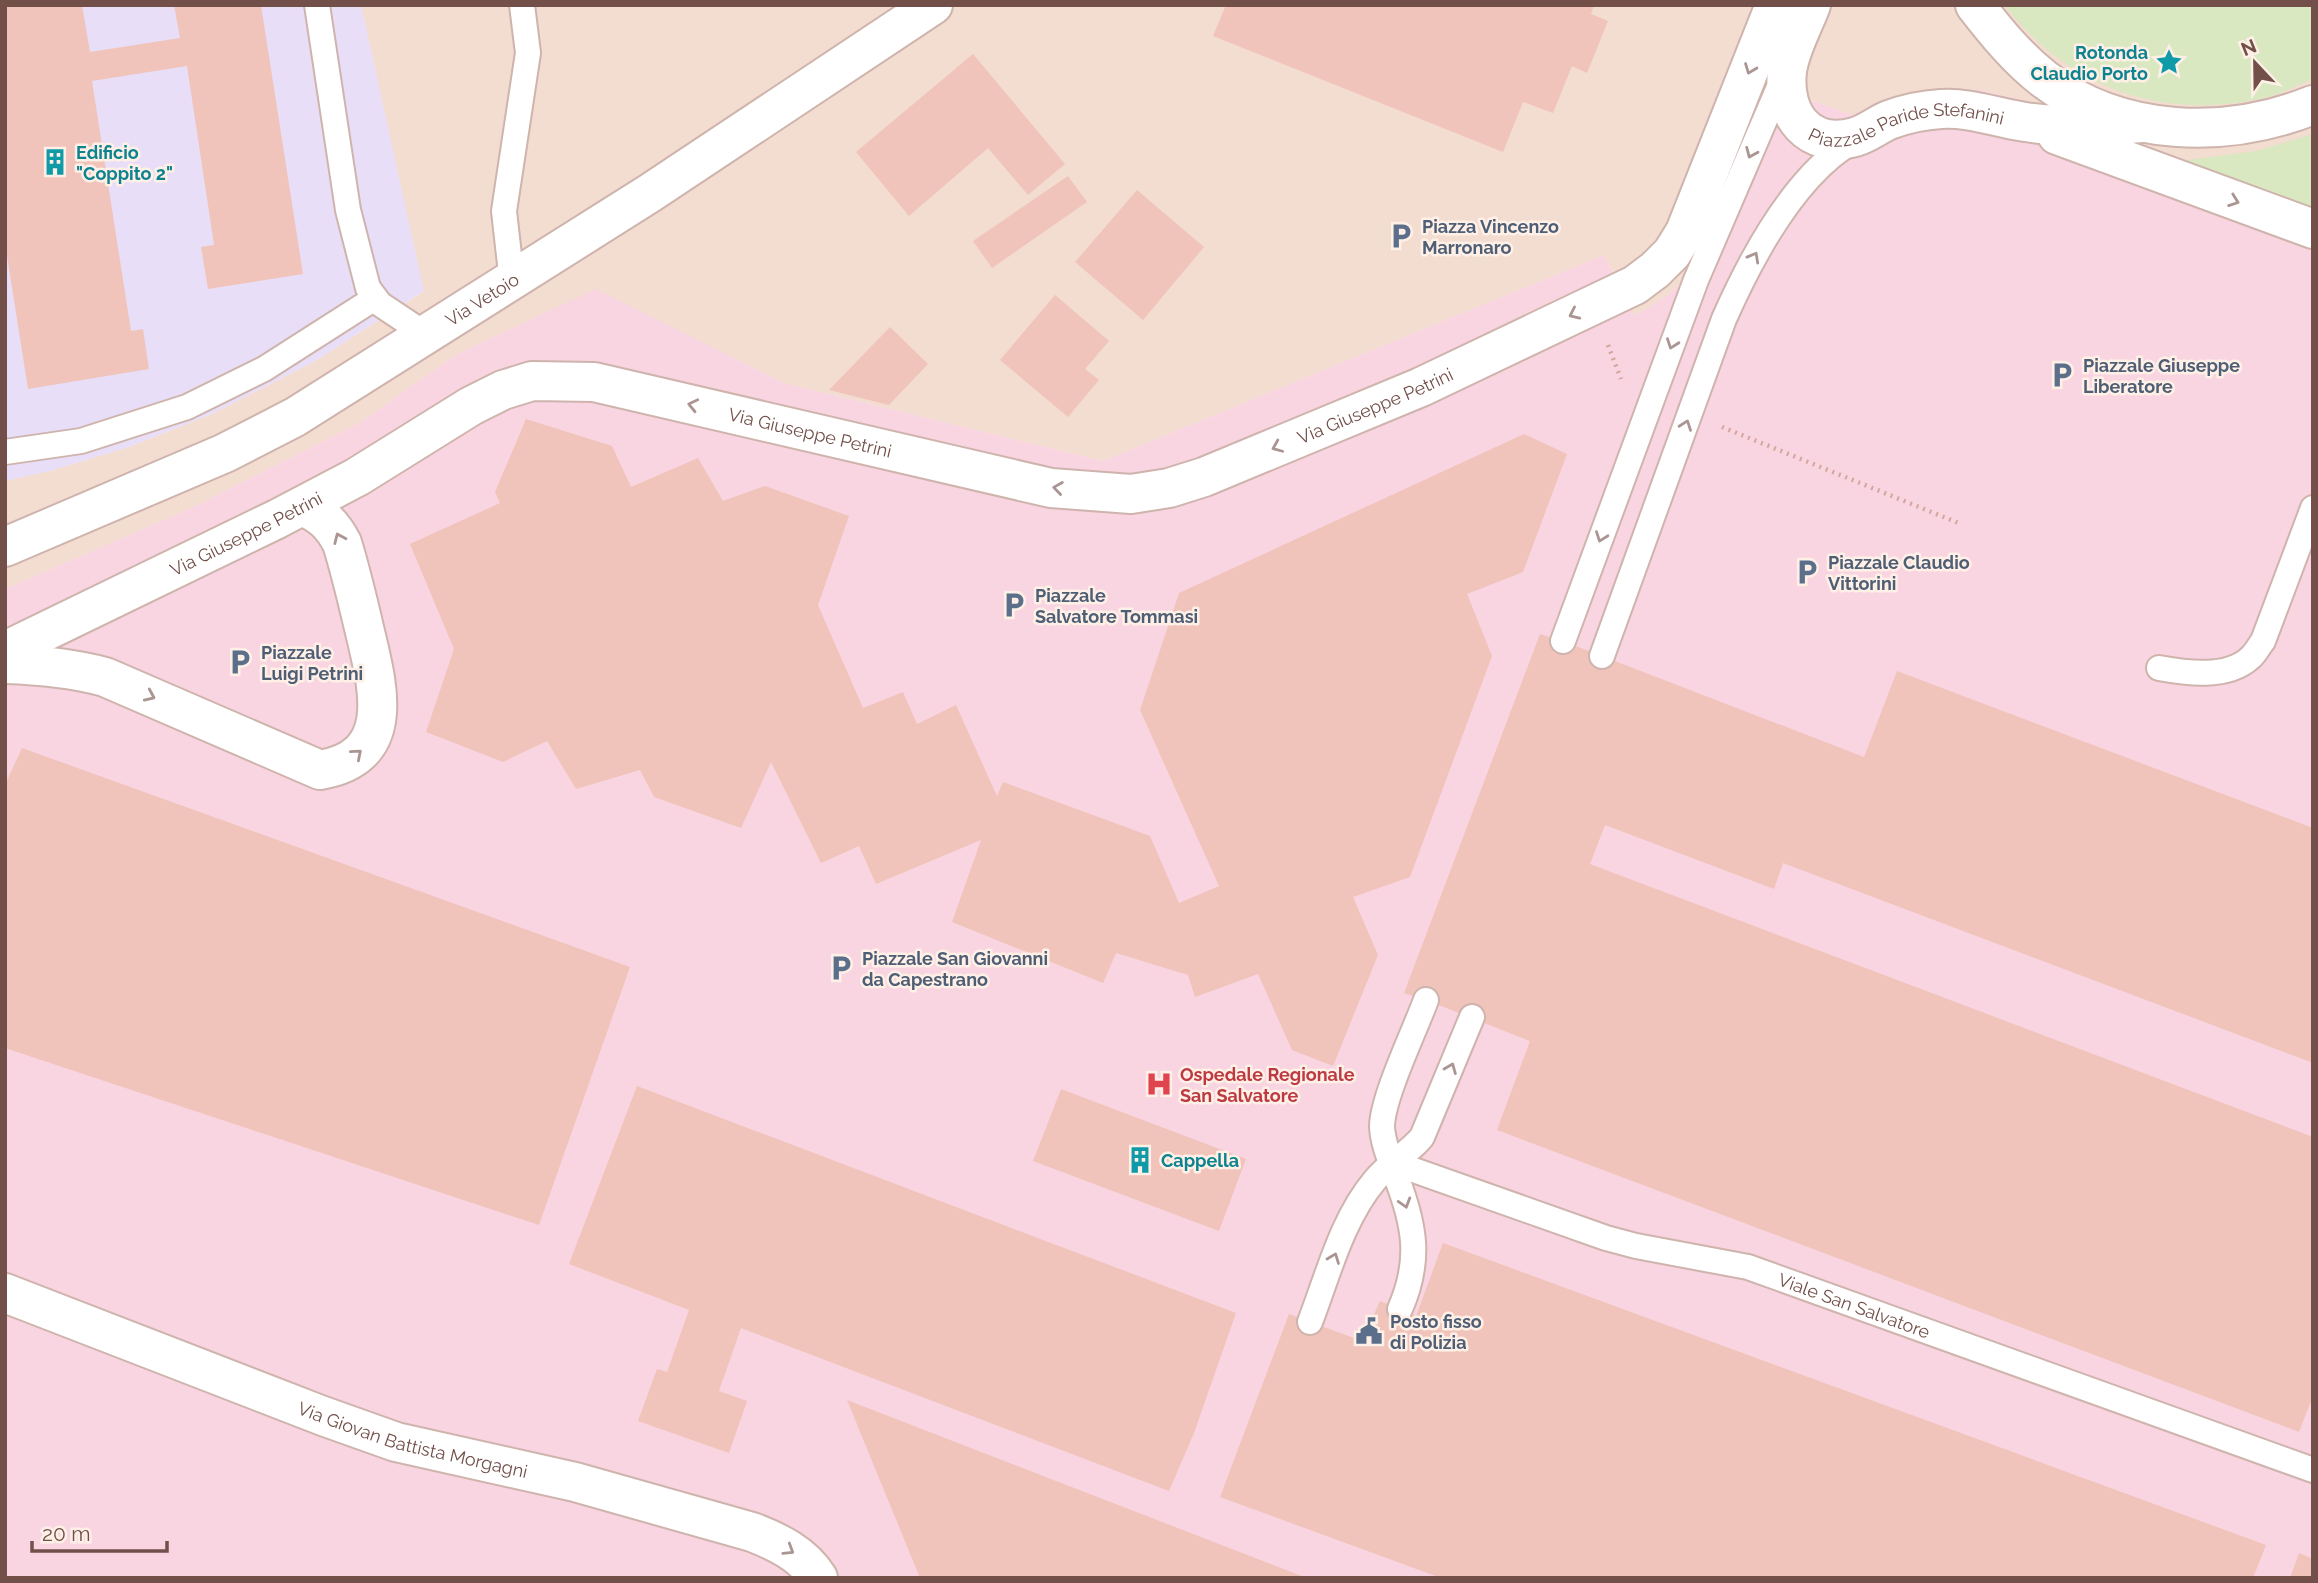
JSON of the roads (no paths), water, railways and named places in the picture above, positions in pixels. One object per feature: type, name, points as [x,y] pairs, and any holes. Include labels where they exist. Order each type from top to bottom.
[{"type":"street","name":"Via Giuseppe Petrini","points":[[5,651],[303,506],[357,477],[471,406],[503,390],[532,381],[594,382],[1051,488],[1131,494],[1169,488],[1204,477],[1421,387],[1635,285],[1655,270],[1672,253],[1685,232],[1775,5]]},
{"type":"street","name":"Piazzale Paride Stefanini","points":[[1811,5],[1787,68],[1790,106],[1797,121],[1810,134],[1840,140],[1871,131],[1888,121],[1942,108],[1969,110],[2049,125],[2096,127],[2142,123]]},
{"type":"street","points":[[1975,5],[2006,44],[2096,127],[2142,162],[2170,178]]},
{"type":"street","name":"Via Vetoio","points":[[5,547],[225,453],[295,418],[730,142],[914,10]]},
{"type":"street","points":[[2045,79],[2075,98],[2107,112],[2142,123],[2188,129],[2235,127],[2281,118],[2313,105]]},
{"type":"street","points":[[2022,122],[2313,229]]},
{"type":"street","points":[[5,664],[86,672],[129,687],[320,770],[338,767],[357,757],[368,744],[375,727],[379,710],[377,683],[342,543],[333,526],[320,514],[303,506]]},
{"type":"street","points":[[82,613],[70,625],[64,639],[71,661],[86,672]]},
{"type":"street","name":"Via Giovan Battista Morgagni","points":[[5,1293],[396,1442],[575,1482],[752,1532],[797,1554],[818,1578]]},
{"type":"lane","points":[[317,5],[348,210],[368,288],[380,304],[428,336]]},
{"type":"lane","points":[[512,282],[504,211],[528,53],[522,5]]},
{"type":"lane","points":[[1563,641],[1696,280],[1787,68]]},
{"type":"lane","points":[[1602,656],[1724,319],[1741,281],[1762,242],[1807,177],[1828,158],[1871,131]]},
{"type":"lane","points":[[5,452],[81,441],[187,407],[264,369],[375,298]]},
{"type":"lane","points":[[2159,668],[2206,673],[2231,668],[2249,659],[2263,641],[2308,533],[2313,508]]},
{"type":"lane","points":[[1400,1309],[1411,1280],[1414,1251],[1408,1212],[1382,1127],[1386,1104],[1426,1000]]},
{"type":"lane","points":[[1310,1322],[1356,1209],[1373,1182],[1391,1162],[1422,1137],[1472,1017]]},
{"type":"lane","name":"Viale San Salvatore","points":[[1391,1162],[1606,1238],[1748,1266],[2313,1470]]},
{"type":"place","name":"Rotonda Claudio Porto","points":[[2169,62]]},
{"type":"place","name":"Edificio \"Coppito 2\"","points":[[55,162]]},
{"type":"place","name":"Piazza Vincenzo Marronaro","points":[[1401,236]]},
{"type":"place","name":"Piazzale Giuseppe Liberatore","points":[[2062,375]]},
{"type":"place","name":"Piazzale Claudio Vittorini","points":[[1807,572]]},
{"type":"place","name":"Piazzale Salvatore Tommasi","points":[[1014,605]]},
{"type":"place","name":"Piazzale Luigi Petrini","points":[[240,662]]},
{"type":"place","name":"Piazzale San Giovanni da Capestrano","points":[[841,968]]},
{"type":"place","name":"Ospedale Regionale San Salvatore","points":[[1159,1084]]},
{"type":"place","name":"Cappella","points":[[1140,1160]]},
{"type":"place","name":"Posto fisso di Polizia","points":[[1369,1331]]}]
